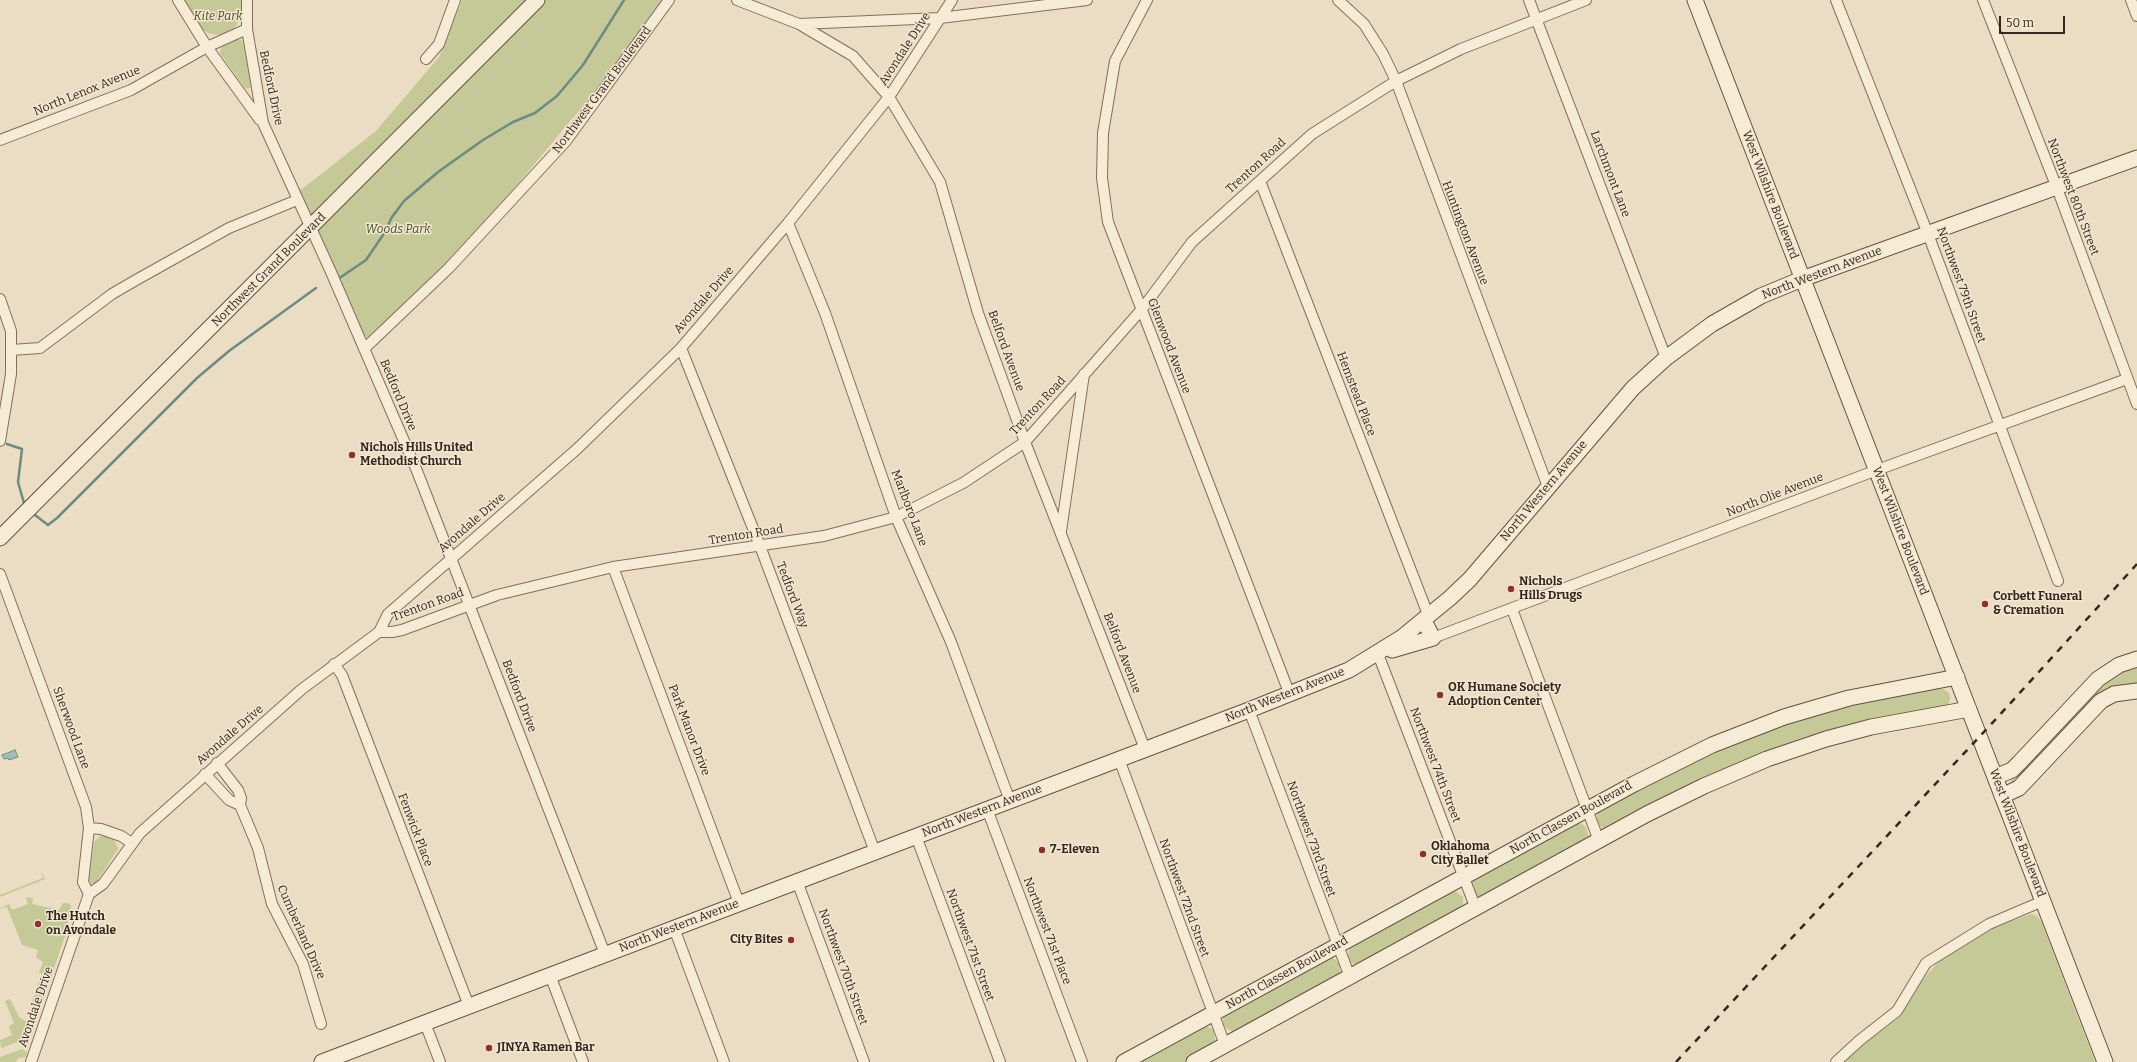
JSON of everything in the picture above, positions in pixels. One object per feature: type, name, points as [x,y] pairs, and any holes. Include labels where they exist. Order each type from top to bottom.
[{"type":"street","points":[[178,0],[207,47],[263,123]]},
{"type":"street","name":"Bedford Drive","points":[[247,0],[247,29],[263,123],[310,230],[331,272],[452,558],[605,954]]},
{"type":"street","points":[[426,59],[439,44],[455,0]]},
{"type":"street","name":"Northwest Grand Boulevard","points":[[0,538],[310,230],[537,0]]},
{"type":"street","name":"Northwest Grand Boulevard","points":[[364,349],[449,268],[566,141],[669,0]]},
{"type":"street","points":[[737,0],[799,24],[940,18],[1087,0]]},
{"type":"street","name":"Avondale Drive","points":[[31,1062],[89,894],[103,884],[132,843],[153,820],[302,689],[379,632],[388,614],[577,449],[681,348],[788,223],[889,97],[952,0]]},
{"type":"street","name":"Glenwood Avenue","points":[[1147,0],[1115,61],[1103,133],[1102,178],[1108,222],[1290,695]]},
{"type":"street","name":"Huntington Avenue","points":[[1338,0],[1364,24],[1383,54],[1396,81],[1548,486]]},
{"type":"street","name":"Larchmont Lane","points":[[1529,0],[1666,358]]},
{"type":"street","name":"Trenton Road","points":[[379,632],[402,630],[470,604],[543,583],[613,567],[824,536],[896,517],[963,483],[1025,442],[1142,309],[1192,242],[1312,134],[1396,81],[1461,49],[1586,0]]},
{"type":"street","name":"West Wilshire Boulevard","points":[[1695,0],[2105,1062]]},
{"type":"street","name":"Northwest 79th Street","points":[[1836,0],[1928,234],[2058,581]]},
{"type":"street","name":"Northwest 80th Street","points":[[1983,0],[2056,188],[2137,404]]},
{"type":"street","points":[[2131,0],[2137,16]]},
{"type":"street","name":"Belford Avenue","points":[[799,24],[853,56],[889,97],[940,182],[978,313],[1025,442],[1145,749]]},
{"type":"street","name":"North Lenox Avenue","points":[[0,140],[131,90],[207,47],[247,29]]},
{"type":"street","name":"North Western Avenue","points":[[322,1062],[1322,682],[1378,654],[1426,619],[1470,579],[1617,405],[1666,358],[1712,324],[1740,307],[1802,278],[2137,158]]},
{"type":"street","name":"Hemstead Place","points":[[1260,180],[1426,619]]},
{"type":"street","points":[[11,350],[40,348],[112,294],[136,280],[229,228],[297,200]]},
{"type":"street","name":"Marlboro Lane","points":[[788,223],[825,313],[896,517],[951,642],[1010,800]]},
{"type":"street","points":[[0,299],[11,331],[11,374],[1,437]]},
{"type":"street","name":"Tedford Way","points":[[681,348],[760,546],[875,852]]},
{"type":"street","points":[[1060,533],[1084,374]]},
{"type":"street","name":"North Olie Avenue","points":[[1433,638],[1877,470],[2128,379]]},
{"type":"street","name":"Park Manor Drive","points":[[613,567],[739,903]]},
{"type":"street","name":"Sherwood Lane","points":[[0,574],[83,799],[89,828],[83,882],[89,894]]},
{"type":"street","points":[[1512,609],[1599,841]]},
{"type":"street","points":[[1378,654],[1433,638],[1426,619]]},
{"type":"street","name":"Northwest 74th Street","points":[[1378,654],[1476,908]]},
{"type":"street","points":[[1995,777],[2012,770],[2098,679],[2119,665],[2137,659]]},
{"type":"street","name":"Fenwick Place","points":[[334,664],[342,675],[469,1006]]},
{"type":"street","name":"North Classen Boulevard","points":[[1124,1062],[1667,766],[1719,742],[1777,720],[1863,695],[1957,677]]},
{"type":"street","points":[[2002,796],[2019,788],[2101,701],[2114,694],[2137,691]]},
{"type":"street","points":[[1194,1062],[1599,841],[1704,786],[1795,749],[1871,727],[1969,709]]},
{"type":"street","name":"Northwest 73rd Street","points":[[1249,710],[1350,977]]},
{"type":"street","name":"Northwest 72nd Street","points":[[1119,759],[1225,1045]]},
{"type":"street","name":"Cumberland Drive","points":[[217,763],[238,790],[241,798],[240,806]]},
{"type":"street","name":"Cumberland Drive","points":[[205,774],[229,800],[240,806],[254,833],[272,904],[307,973],[321,1024]]},
{"type":"street","name":"Northwest 71st Place","points":[[987,809],[1082,1062]]},
{"type":"street","points":[[89,828],[101,829],[121,836],[132,843]]},
{"type":"street","name":"Northwest 71st Street","points":[[916,836],[1000,1062]]},
{"type":"street","name":"Northwest 70th Street","points":[[797,881],[864,1062]]},
{"type":"street","points":[[1836,1062],[1860,1040],[1897,1011],[1926,963],[1990,924],[2043,901]]},
{"type":"street","points":[[674,928],[724,1062]]},
{"type":"street","points":[[550,975],[583,1062]]},
{"type":"street","points":[[425,1023],[440,1062]]},
{"type":"green space","name":"Kite Park","points":[[183,0],[241,0],[241,18],[235,27],[226,34],[217,35],[208,33],[202,29]]},
{"type":"green space","points":[[462,0],[529,0],[315,217],[309,216],[297,189],[302,189],[376,131],[439,57]]},
{"type":"green space","name":"Woods Park","points":[[545,0],[663,0],[596,90],[512,191],[440,271],[370,337],[366,337],[362,334],[317,231]]},
{"type":"green space","name":"Kite Park","points":[[235,38],[243,41],[251,87],[248,89],[244,87],[220,53],[222,46]]},
{"type":"green space","points":[[2137,663],[2137,687],[2119,689],[2016,784],[2011,785],[2011,779],[2097,685]]},
{"type":"green space","points":[[1940,687],[1949,693],[1950,699],[1948,705],[1943,709],[1883,720],[1604,829],[1597,824],[1597,815],[1600,810],[1709,753],[1791,722],[1858,702]]},
{"type":"green space","points":[[1574,823],[1582,824],[1586,828],[1589,838],[1484,897],[1477,896],[1473,892],[1472,881],[1476,876]]},
{"type":"green space","points":[[104,835],[115,841],[118,849],[97,881],[92,884],[89,880],[94,842],[99,837]]},
{"type":"green space","points":[[41,871],[45,879],[0,897],[0,895],[43,878]]},
{"type":"green space","points":[[1454,890],[1463,897],[1463,909],[1358,966],[1350,962],[1348,957],[1349,948]]},
{"type":"green space","points":[[26,898],[33,898],[32,904],[59,910],[63,903],[68,903],[71,906],[65,936],[51,977],[39,973],[43,962],[36,957],[38,950],[22,945],[7,907],[0,909],[9,904],[12,910],[28,904]]},
{"type":"green space","points":[[2031,914],[2037,916],[2041,921],[2095,1062],[1845,1062],[1859,1048],[1900,1017],[1923,979],[1943,957],[1979,933]]},
{"type":"green space","points":[[1327,957],[1333,958],[1340,964],[1340,973],[1336,979],[1236,1033],[1226,1028],[1223,1024],[1223,1016]]},
{"type":"green space","points":[[41,976],[50,979],[39,1010],[35,1011],[31,1008],[30,1001],[32,1002]]},
{"type":"green space","points":[[10,999],[19,1017],[33,1026],[29,1038],[1,1048],[0,1040],[12,1035],[9,1026],[14,1023],[5,1001]]},
{"type":"green space","points":[[1204,1025],[1214,1030],[1215,1042],[1212,1047],[1184,1062],[1134,1062]]},
{"type":"green space","points":[[22,1049],[27,1052],[26,1057],[18,1058],[16,1062],[0,1062],[0,1057]]},
{"type":"water","points":[[15,750],[18,757],[9,760],[8,758],[4,759],[2,755]]},
{"type":"waterway","points":[[338,279],[366,260],[383,235],[392,217],[404,201],[438,172],[483,140],[513,122],[535,113],[557,96],[583,65],[624,0]]},
{"type":"waterway","points":[[35,515],[48,525],[57,518],[197,378],[229,351],[316,288]]},
{"type":"waterway","points":[[7,444],[22,449],[18,482],[24,503]]},
{"type":"railway","points":[[1676,1062],[1996,719],[2137,564]]},
{"type":"place","name":"Nichols Hills United Methodist Church","points":[[352,455]]},
{"type":"place","name":"Nichols Hills Drugs","points":[[1511,589]]},
{"type":"place","name":"Corbett Funeral & Cremation","points":[[1985,604]]},
{"type":"place","name":"OK Humane Society Adoption Center","points":[[1440,695]]},
{"type":"place","name":"7-Eleven","points":[[1042,850]]},
{"type":"place","name":"Oklahoma City Ballet","points":[[1423,854]]},
{"type":"place","name":"The Hutch on Avondale","points":[[38,924]]},
{"type":"place","name":"City Bites","points":[[791,940]]},
{"type":"place","name":"JINYA Ramen Bar","points":[[489,1048]]}]
